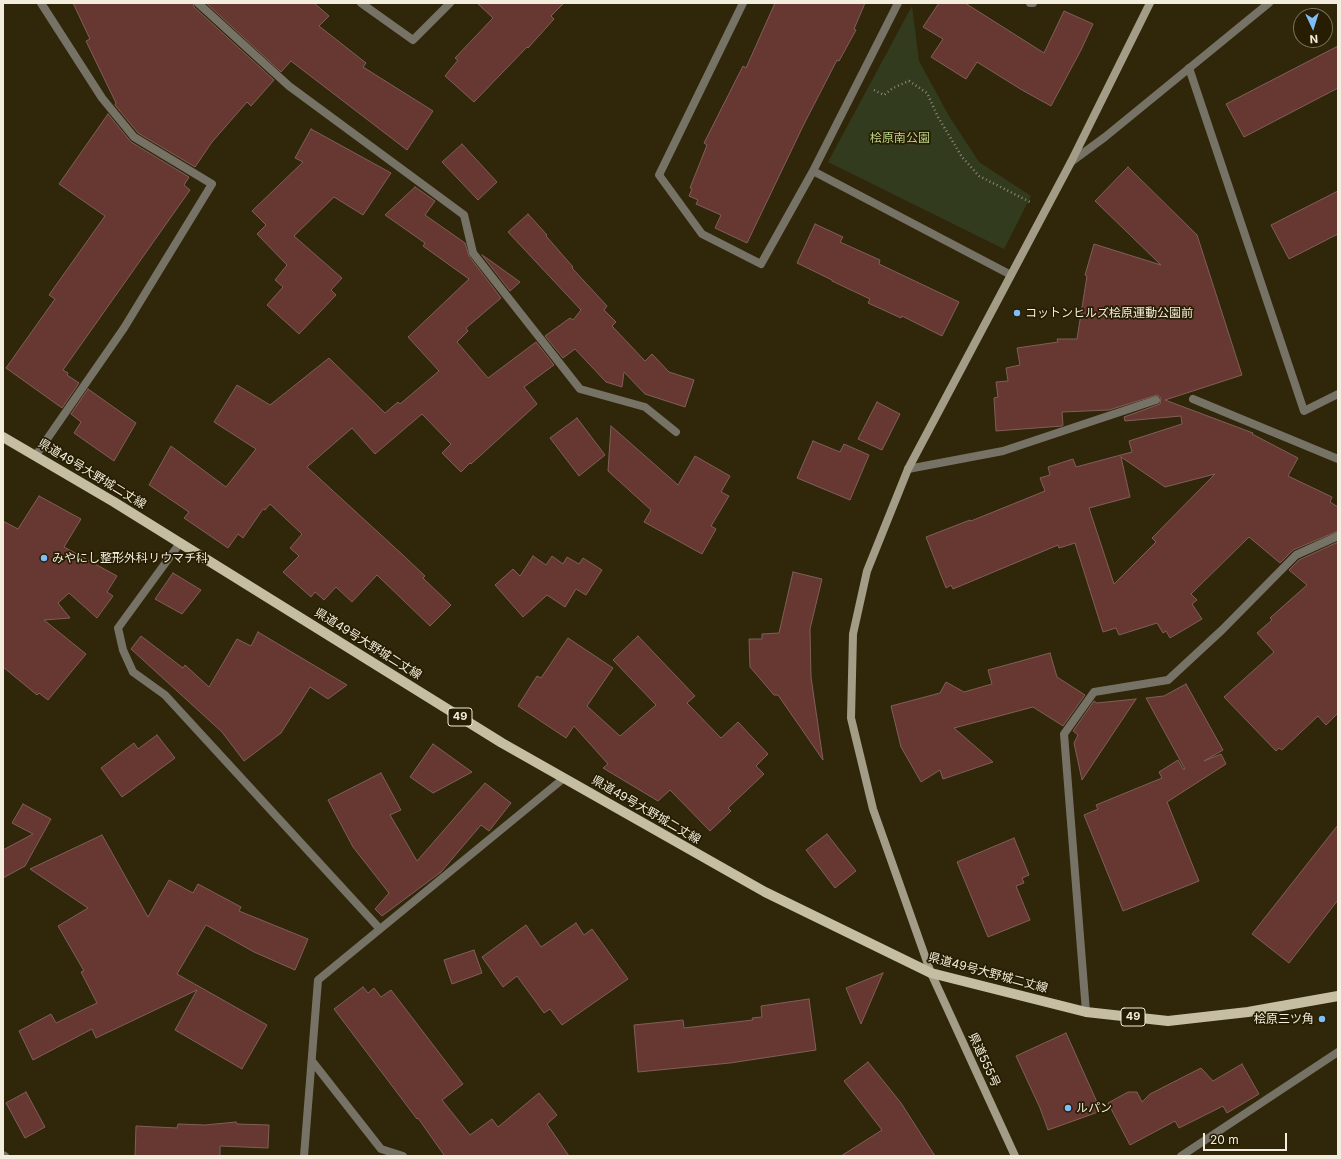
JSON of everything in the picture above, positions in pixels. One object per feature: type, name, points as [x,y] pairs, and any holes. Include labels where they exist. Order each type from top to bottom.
[{"type":"main road","name":"県道49号大野城二丈線","points":[[3,437],[114,502],[502,743],[765,892],[931,973],[1086,1012],[1168,1021],[1248,1012],[1338,996]]},
{"type":"street","points":[[36,455],[124,328],[212,184],[134,136],[102,98],[41,3]]},
{"type":"street","points":[[198,3],[289,86],[464,215],[473,253],[580,389],[645,407],[676,432]]},
{"type":"street","points":[[361,3],[413,40],[450,3]]},
{"type":"street","points":[[743,3],[659,175],[702,234],[761,264],[812,171],[898,3]]},
{"type":"street","name":"県道555号","points":[[1015,1156],[931,973],[873,809],[851,718],[853,634],[867,572],[908,469],[1071,162],[1150,3]]},
{"type":"street","points":[[1071,162],[1105,137],[1269,3]]},
{"type":"street","points":[[1189,68],[1304,411],[1338,394]]},
{"type":"street","points":[[812,171],[1011,276]]},
{"type":"street","points":[[1193,399],[1338,459]]},
{"type":"street","points":[[908,469],[1003,451],[1156,400]]},
{"type":"street","points":[[1086,1012],[1064,734],[1094,692],[1168,680],[1222,630],[1296,555],[1338,536]]},
{"type":"street","points":[[180,543],[118,628],[123,650],[133,672],[165,695],[380,929]]},
{"type":"street","points":[[304,1156],[318,980],[564,778]]},
{"type":"street","points":[[1181,1156],[1338,1052]]},
{"type":"street","points":[[312,1061],[381,1149],[404,1156]]},
{"type":"path","points":[[884,95],[893,88],[909,81],[927,93],[938,117],[962,156],[979,176],[1046,209]]},
{"type":"green space","name":"桧原南公園","points":[[912,6],[919,61],[949,116],[979,162],[1031,196],[1004,249],[828,162]]},
{"type":"building","points":[[73,3],[193,3],[194,7],[274,80],[251,106],[247,102],[212,142],[195,167],[138,133],[115,105],[116,103],[86,41],[90,39]]},
{"type":"building","points":[[206,3],[314,3],[329,16],[319,26],[366,63],[363,67],[433,111],[407,150],[291,61],[281,72]]},
{"type":"building","points":[[477,3],[564,3],[551,16],[554,19],[528,48],[527,47],[474,102],[445,76],[458,60],[455,58],[493,18]]},
{"type":"building","points":[[775,3],[865,3],[854,29],[856,30],[839,61],[837,60],[804,124],[747,243],[715,228],[721,215],[696,204],[698,200],[689,196],[692,189],[690,188],[707,145],[704,143],[743,66],[746,68]]},
{"type":"building","points":[[939,3],[965,3],[1044,53],[1064,11],[1093,24],[1051,106],[977,62],[966,79],[931,57],[943,39],[923,27]]},
{"type":"building","points":[[1338,46],[1338,88],[1244,137],[1226,104]]},
{"type":"building","points":[[108,114],[131,142],[189,177],[184,185],[190,190],[63,370],[68,373],[67,375],[79,383],[62,408],[6,368],[55,299],[49,295],[105,216],[59,184]]},
{"type":"building","points":[[311,129],[391,173],[363,215],[334,197],[294,236],[342,278],[331,290],[336,295],[299,334],[267,305],[283,287],[275,280],[287,265],[257,234],[266,225],[252,211],[303,162],[295,158]]},
{"type":"building","points":[[462,144],[497,182],[478,200],[442,162]]},
{"type":"building","points":[[1128,167],[1197,235],[1242,375],[1165,400],[1253,433],[1252,434],[1298,458],[1288,476],[1332,497],[1330,502],[1338,507],[1338,531],[1293,550],[1280,563],[1249,537],[1191,594],[1197,600],[1192,604],[1202,619],[1170,638],[1166,631],[1163,633],[1157,623],[1119,635],[1116,628],[1103,632],[1075,543],[1059,548],[1058,545],[953,589],[951,585],[946,588],[926,537],[970,520],[971,521],[1045,491],[1040,478],[1050,475],[1048,467],[1073,459],[1076,467],[1132,452],[1129,441],[1182,424],[1181,416],[1125,421],[1124,417],[1160,404],[1161,398],[1157,395],[1109,410],[1062,412],[1062,426],[996,431],[994,398],[998,397],[996,382],[1008,381],[1006,368],[1020,365],[1017,348],[1058,342],[1057,339],[1077,339],[1087,276],[1085,275],[1094,244],[1161,265],[1095,201]],"holes":[[[1121,457],[1165,487],[1215,474],[1152,538],[1156,542],[1114,584],[1089,508],[1130,497]]]},
{"type":"building","points":[[415,187],[435,201],[425,215],[465,243],[469,256],[501,298],[466,328],[468,331],[457,342],[488,378],[536,342],[554,365],[524,387],[537,404],[461,472],[442,453],[451,444],[422,414],[375,454],[352,428],[307,467],[425,576],[423,578],[451,605],[430,626],[377,575],[352,602],[336,587],[324,600],[315,592],[311,597],[283,572],[299,556],[290,548],[302,534],[270,504],[265,510],[263,509],[243,538],[238,534],[228,548],[184,518],[189,512],[149,485],[171,446],[226,487],[256,449],[214,422],[237,385],[270,405],[329,358],[385,413],[398,402],[400,404],[439,371],[408,337],[469,279],[423,246],[425,243],[385,215]]},
{"type":"building","points":[[1338,191],[1338,234],[1289,259],[1271,225]]},
{"type":"building","points":[[528,214],[547,235],[546,236],[573,267],[572,268],[607,306],[604,310],[616,322],[612,326],[645,361],[652,354],[669,372],[694,380],[685,407],[645,394],[624,372],[622,387],[606,382],[575,349],[563,358],[545,336],[570,318],[573,320],[581,310],[508,232]]},
{"type":"building","points":[[815,224],[843,237],[840,242],[880,260],[879,264],[959,302],[942,336],[902,316],[901,318],[868,303],[870,299],[797,263]]},
{"type":"building","points":[[482,255],[488,259],[520,282],[510,291]]},
{"type":"building","points":[[88,389],[136,423],[114,461],[74,433],[81,422],[71,414]]},
{"type":"building","points":[[877,402],[900,414],[882,450],[858,439]]},
{"type":"building","points":[[577,418],[605,455],[579,476],[550,438]]},
{"type":"building","points":[[611,426],[678,485],[695,456],[730,476],[721,492],[729,496],[711,526],[716,529],[702,554],[644,522],[651,510],[608,471]]},
{"type":"building","points":[[813,441],[840,452],[844,444],[869,455],[850,500],[797,478]]},
{"type":"building","points":[[39,496],[81,519],[64,547],[117,576],[107,592],[113,596],[97,618],[69,593],[58,603],[70,618],[44,620],[86,654],[48,700],[39,693],[37,695],[3,667],[3,521],[18,529]]},
{"type":"building","points":[[1338,542],[1338,713],[1326,725],[1318,716],[1282,750],[1279,748],[1276,751],[1224,697],[1274,652],[1257,633],[1272,620],[1270,618],[1307,585],[1289,570],[1299,560]]},
{"type":"building","points":[[533,556],[546,565],[552,556],[563,564],[567,557],[579,564],[583,558],[602,570],[586,595],[576,589],[565,607],[547,595],[523,617],[495,585],[513,569],[520,576]]},
{"type":"building","points":[[793,572],[822,579],[810,629],[811,677],[823,760],[778,695],[774,695],[750,667],[749,639],[762,639],[762,634],[779,633]]},
{"type":"building","points":[[173,573],[201,590],[182,614],[155,599]]},
{"type":"building","points":[[258,632],[347,685],[328,699],[310,687],[281,733],[244,761],[222,732],[131,649],[141,636],[183,668],[185,665],[209,687],[237,639],[251,646]]},
{"type":"building","points":[[638,636],[695,696],[687,703],[721,738],[738,722],[768,754],[756,766],[764,774],[728,808],[731,811],[710,831],[670,790],[658,801],[603,768],[608,764],[574,726],[566,738],[518,706],[537,676],[541,678],[568,638],[613,668],[587,706],[620,736],[656,705],[613,660]]},
{"type":"building","points":[[1050,653],[1057,677],[1085,695],[1063,726],[1033,707],[954,728],[993,762],[943,779],[940,770],[921,782],[901,747],[891,706],[940,693],[946,682],[964,692],[992,684],[988,670]]},
{"type":"building","points":[[1186,684],[1223,750],[1204,761],[1221,754],[1226,764],[1167,802],[1199,881],[1123,911],[1084,815],[1098,809],[1096,805],[1162,778],[1159,772],[1178,760],[1183,769],[1185,769],[1146,698],[1164,696]]},
{"type":"building","points":[[1136,699],[1082,780],[1074,743],[1078,735],[1073,731],[1094,701],[1097,703]]},
{"type":"building","points":[[157,735],[175,758],[122,797],[101,768],[134,743],[138,749]]},
{"type":"building","points":[[433,744],[472,772],[433,793],[410,777]]},
{"type":"building","points":[[381,773],[401,810],[390,815],[417,861],[485,783],[511,803],[489,831],[481,825],[441,872],[382,916],[375,909],[389,893],[353,847],[328,800]]},
{"type":"building","points":[[23,804],[51,819],[25,866],[3,878],[3,850],[33,834],[12,823]]},
{"type":"building","points":[[1338,825],[1338,900],[1289,963],[1252,934]]},
{"type":"building","points":[[827,834],[856,871],[835,888],[806,850]]},
{"type":"building","points":[[102,835],[148,917],[169,880],[193,893],[198,884],[241,907],[239,911],[308,939],[295,970],[254,952],[206,925],[177,974],[267,1025],[242,1069],[175,1030],[197,990],[96,1038],[92,1029],[33,1060],[19,1031],[51,1014],[56,1023],[97,1003],[81,972],[84,971],[58,926],[88,908],[30,869]]},
{"type":"building","points":[[1014,838],[1029,875],[1022,878],[1024,883],[1016,886],[1030,920],[988,937],[957,862]]},
{"type":"building","points":[[576,923],[584,935],[592,929],[628,979],[562,1025],[550,1009],[544,1013],[517,976],[503,987],[482,957],[526,925],[541,947]]},
{"type":"building","points":[[474,950],[482,973],[452,984],[444,960]]},
{"type":"building","points":[[883,973],[861,1024],[846,988]]},
{"type":"building","points":[[363,987],[368,993],[374,988],[381,997],[391,990],[463,1084],[442,1100],[470,1135],[492,1119],[498,1127],[539,1093],[557,1115],[547,1124],[569,1156],[442,1156],[444,1155],[418,1118],[417,1119],[334,1009]]},
{"type":"building","points":[[809,999],[816,1050],[730,1063],[638,1072],[634,1025],[683,1020],[684,1028],[753,1020],[752,1018],[762,1017],[761,1006]]},
{"type":"building","points":[[1066,1033],[1101,1111],[1048,1130],[1040,1108],[1016,1056]]},
{"type":"building","points":[[868,1062],[901,1103],[935,1156],[841,1156],[882,1130],[844,1081]]},
{"type":"building","points":[[1242,1064],[1259,1094],[1227,1113],[1223,1106],[1179,1128],[1175,1121],[1130,1145],[1108,1103],[1128,1092],[1137,1092],[1142,1102],[1150,1094],[1201,1068],[1213,1081]]},
{"type":"building","points":[[26,1092],[45,1127],[25,1138],[6,1103]]},
{"type":"building","points":[[236,1122],[237,1124],[269,1125],[268,1148],[220,1146],[220,1156],[135,1156],[136,1126],[177,1128],[178,1124],[205,1125]]},
{"type":"place","name":"コットンヒルズ桧原運動公園前","points":[[1017,313]]},
{"type":"place","name":"みやにし整形外科リウマチ科","points":[[44,558]]},
{"type":"place","name":"桧原三ツ角","points":[[1322,1019]]},
{"type":"place","name":"ルパン","points":[[1068,1108]]}]
